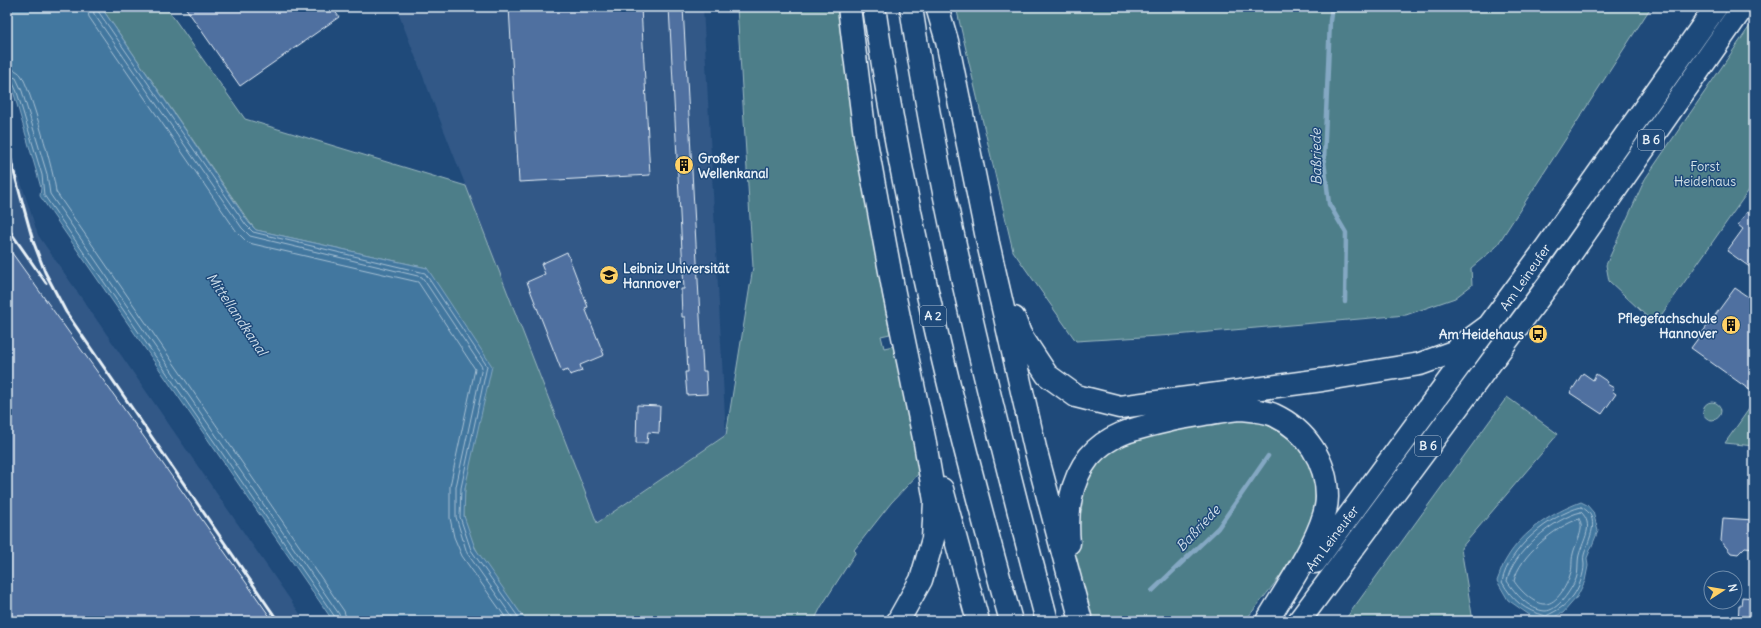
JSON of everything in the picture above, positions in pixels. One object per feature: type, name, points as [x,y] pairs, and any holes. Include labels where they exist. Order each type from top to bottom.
[{"type":"main road","points":[[849,7],[865,136],[894,293],[914,385],[935,502],[933,539],[921,580],[898,621]]},
{"type":"main road","name":"A 2","points":[[874,7],[899,153],[926,284],[974,486],[1011,621]]},
{"type":"main road","points":[[911,7],[933,135],[961,273],[1009,476],[1047,621]]},
{"type":"main road","points":[[937,7],[947,41],[988,243],[1035,448],[1082,621]]},
{"type":"main road","name":"Am Leineufer","points":[[1271,621],[1491,324],[1716,7]]},
{"type":"main road","name":"Am Leineufer","points":[[1299,621],[1558,272],[1692,83],[1743,7]]},
{"type":"main road","points":[[988,243],[1020,334],[1047,375],[1076,396],[1120,407],[1322,380],[1420,364],[1453,352],[1491,324]]},
{"type":"main road","points":[[914,385],[978,621]]},
{"type":"main road","points":[[1082,621],[1072,568],[1068,533],[1069,503],[1078,475],[1089,457],[1102,444],[1116,435],[1134,429],[1179,418],[1240,409],[1273,414],[1291,425],[1307,439],[1317,456],[1325,478],[1327,497],[1325,513],[1318,534],[1267,621]]},
{"type":"shaded area","name":"Leibniz Universität Hannover","points":[[396,7],[703,7],[726,435],[597,523]]},
{"type":"shaded area","points":[[7,139],[38,235],[305,621],[7,621]]},
{"type":"green space","points":[[101,7],[166,7],[245,119],[466,186],[597,523],[726,435],[753,267],[737,7],[837,7],[861,171],[890,334],[881,336],[884,348],[893,346],[921,471],[891,503],[854,550],[856,552],[821,607],[814,621],[526,621],[489,571],[473,544],[464,516],[465,488],[427,268],[256,230]]},
{"type":"green space","points":[[956,7],[1651,7],[1496,247],[1471,268],[1472,285],[1455,298],[1406,315],[1175,335],[1076,341],[1013,251]]},
{"type":"green space","name":"Forst Heidehaus","points":[[1754,20],[1754,183],[1655,324],[1609,281],[1606,265],[1645,179]]},
{"type":"green space","points":[[1507,397],[1558,434],[1461,548],[1473,621],[1344,621]]},
{"type":"green space","points":[[1712,402],[1718,405],[1721,411],[1718,417],[1712,420],[1706,417],[1703,411],[1706,405]]},
{"type":"green space","points":[[1754,402],[1754,446],[1725,443]]},
{"type":"green space","points":[[1233,418],[1261,423],[1278,431],[1292,442],[1299,450],[1312,472],[1315,494],[1312,517],[1302,540],[1274,584],[1245,621],[1092,621],[1080,581],[1074,550],[1074,504],[1101,456],[1139,435]]},
{"type":"water","name":"Mittellandkanal","points":[[7,7],[101,7],[249,223],[256,230],[427,268],[492,366],[465,488],[464,516],[475,548],[526,621],[333,621],[40,196],[41,188],[38,177],[14,94],[7,80]]},
{"type":"water","points":[[1581,502],[1587,505],[1593,512],[1598,531],[1587,558],[1588,566],[1585,581],[1577,597],[1563,613],[1546,620],[1531,616],[1508,600],[1497,581],[1502,567],[1521,539],[1530,531],[1549,517]]},
{"type":"building","points":[[185,7],[332,7],[339,17],[240,86]]},
{"type":"building","points":[[509,7],[641,7],[650,175],[519,182]]},
{"type":"building","name":"Großer Wellenkanal","points":[[669,7],[683,7],[703,371],[706,371],[707,394],[687,395],[685,372],[688,372],[685,317],[682,317],[681,289],[684,289]]},
{"type":"building","points":[[1747,212],[1752,215],[1754,213],[1754,270],[1727,251],[1743,229],[1738,225]]},
{"type":"building","points":[[7,246],[149,444],[273,621],[7,621]]},
{"type":"building","points":[[567,252],[588,307],[585,308],[604,355],[580,365],[582,371],[570,375],[568,370],[562,372],[527,282],[545,274],[541,264]]},
{"type":"building","name":"Pflegefachschule Hannover","points":[[1735,288],[1754,301],[1754,393],[1691,348]]},
{"type":"building","points":[[1583,373],[1593,380],[1596,374],[1614,388],[1612,391],[1616,394],[1602,414],[1570,393]]},
{"type":"building","points":[[637,405],[660,406],[659,433],[648,432],[647,443],[636,443]]},
{"type":"building","points":[[1723,518],[1754,520],[1754,548],[1745,547],[1738,554],[1731,553],[1721,541]]},
{"type":"building","points":[[1743,597],[1754,598],[1754,621],[1738,621],[1739,610],[1743,610]]},
{"type":"waterway","name":"Baßriede","points":[[1332,7],[1330,21],[1324,161],[1329,204],[1346,233],[1345,302]]},
{"type":"waterway","name":"Baßriede","points":[[1152,591],[1218,528],[1268,456]]},
{"type":"railway","points":[[7,147],[33,241],[45,272],[66,312],[278,621]]},
{"type":"railway","points":[[7,227],[46,283]]},
{"type":"place","name":"Großer Wellenkanal","points":[[684,165]]},
{"type":"place","name":"Leibniz Universität Hannover","points":[[609,275]]},
{"type":"place","name":"Pflegefachschule Hannover","points":[[1731,325]]},
{"type":"place","name":"Am Heidehaus","points":[[1538,334]]}]
